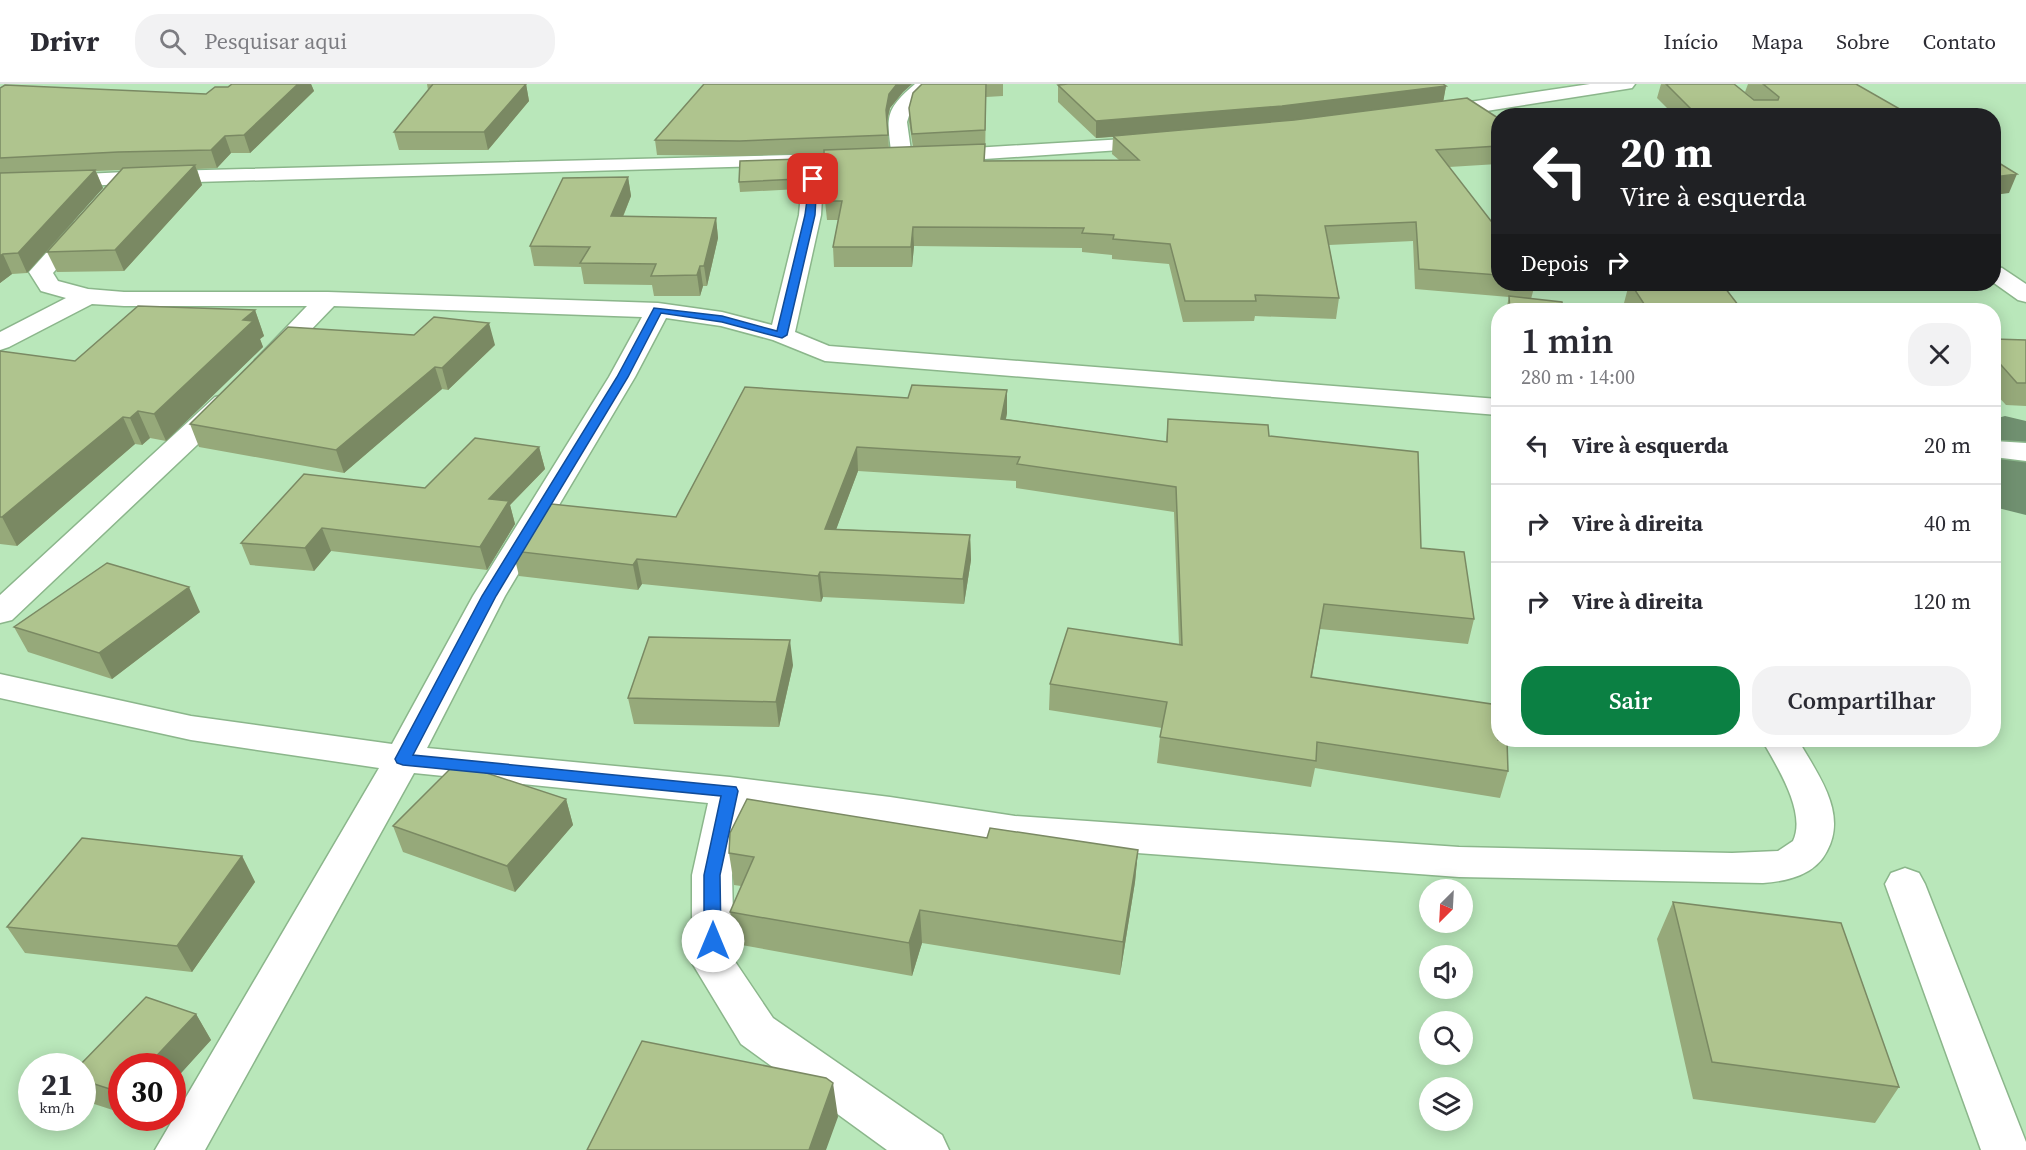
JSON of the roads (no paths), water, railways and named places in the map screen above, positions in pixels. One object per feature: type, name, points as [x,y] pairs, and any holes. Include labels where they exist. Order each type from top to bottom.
[{"type":"street","points":[[902,158],[897,122],[903,104],[926,84]]},
{"type":"street","points":[[1416,116],[1626,84]]},
{"type":"street","points":[[0,184],[126,178],[902,158],[1174,142]]},
{"type":"street","points":[[782,335],[810,215],[814,161]]},
{"type":"street","points":[[126,178],[41,272],[49,286],[88,296],[124,299],[328,299],[658,310],[722,319],[782,335],[825,352],[1491,406]]},
{"type":"street","points":[[2001,278],[2026,296]]},
{"type":"street","points":[[0,342],[88,296]]},
{"type":"street","points":[[0,613],[200,428],[328,299]]},
{"type":"street","points":[[179,1150],[403,759],[489,596],[622,377],[658,310]]},
{"type":"street","points":[[2001,450],[2026,452]]},
{"type":"street","points":[[0,686],[191,728],[403,759],[730,791],[890,811],[1015,830],[1460,862],[1765,867],[1793,862],[1812,846],[1817,827],[1813,804],[1784,747]]},
{"type":"street","points":[[730,791],[712,875],[713,963],[757,1031],[926,1150]]},
{"type":"street","points":[[1905,884],[2005,1150]]}]
